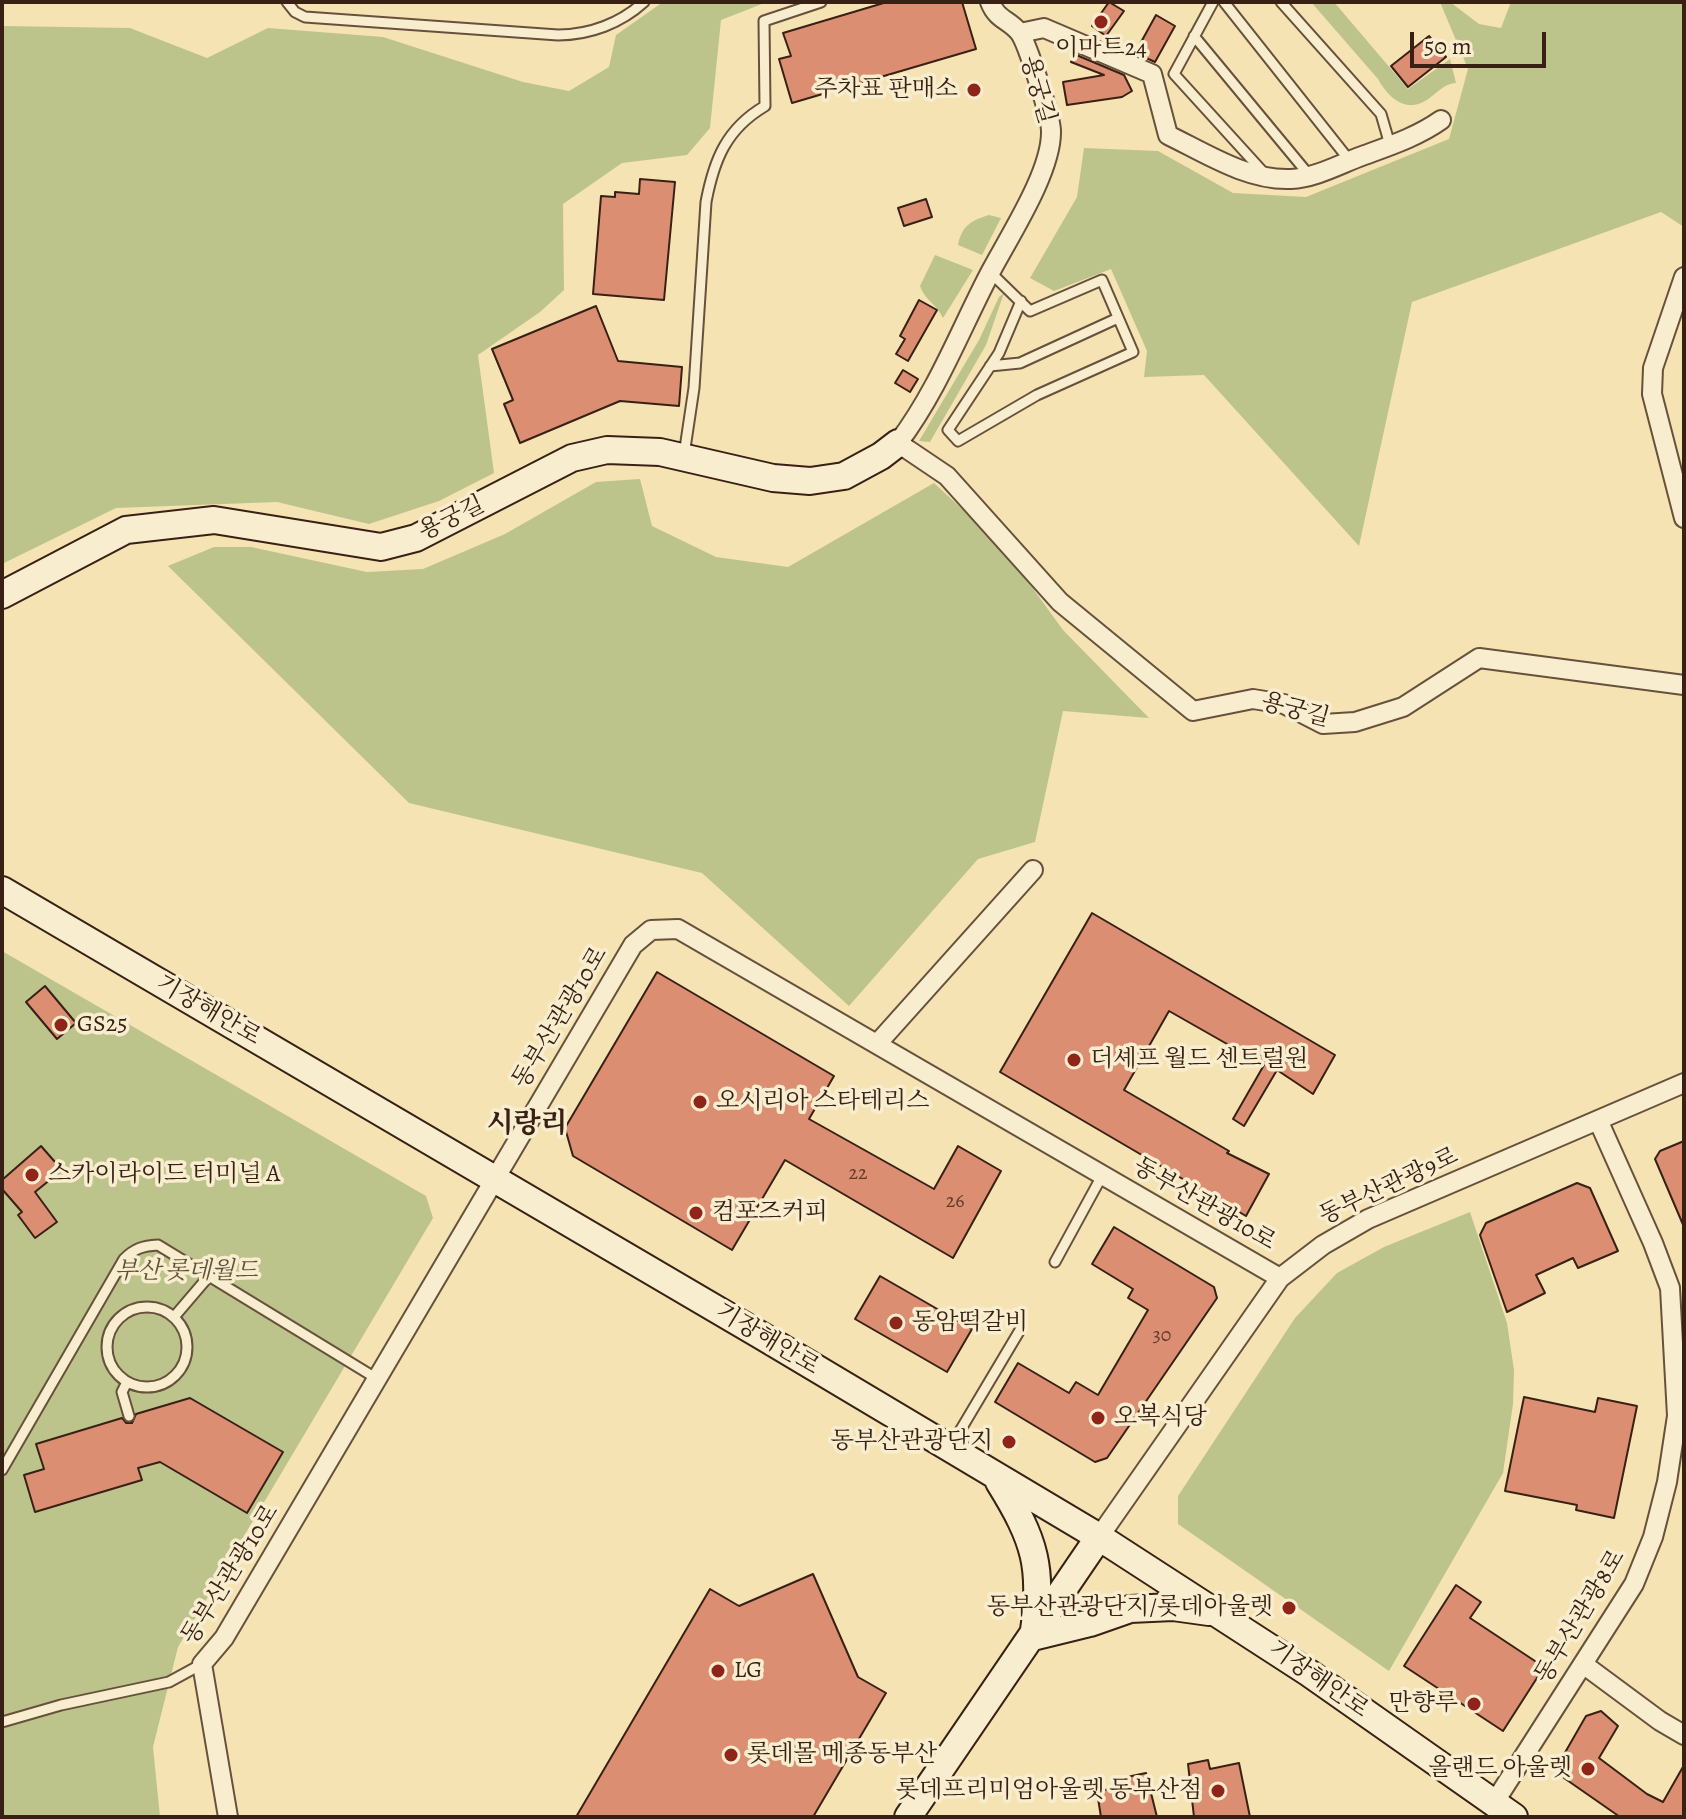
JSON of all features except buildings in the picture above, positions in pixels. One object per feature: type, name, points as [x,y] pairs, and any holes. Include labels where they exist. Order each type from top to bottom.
[{"type":"main road","name":"용궁길","points":[[2,595],[126,530],[214,520],[381,547],[416,538],[572,458],[607,450],[660,452],[773,478],[810,481],[844,476],[898,443]]},
{"type":"main road","name":"기장해안로","points":[[2,890],[1099,1537],[1220,1614],[1504,1810]]},
{"type":"main road","points":[[997,1479],[1019,1514],[1035,1556],[1040,1598],[1033,1637]]},
{"type":"main road","points":[[908,1817],[1099,1537]]},
{"type":"main road","points":[[1033,1637],[1130,1609],[1173,1607],[1220,1614]]},
{"type":"street","name":"용궁길","points":[[990,2],[995,14],[1020,33],[1051,131],[1041,176],[934,388],[898,443],[947,476],[1060,602],[1193,711],[1253,699],[1284,704],[1323,724],[1355,722],[1403,707],[1479,658],[1684,685]]},
{"type":"street","points":[[1020,33],[1044,28],[1152,74],[1168,135],[1233,166],[1267,176],[1291,179],[1309,175],[1422,133],[1441,120]]},
{"type":"street","points":[[1684,277],[1653,368],[1652,394],[1684,518]]},
{"type":"street","points":[[877,1044],[1033,870]]},
{"type":"street","name":"동부산관광10로","points":[[228,1817],[202,1664],[224,1638],[379,1380],[493,1178],[633,945],[651,930],[678,929],[1280,1278]]},
{"type":"street","name":"동부산관광9로","points":[[1099,1537],[1280,1278],[1323,1245],[1368,1219],[1684,1083]]},
{"type":"street","name":"동부산관광8로","points":[[1504,1810],[1583,1664],[1634,1584],[1653,1537],[1667,1482],[1677,1416],[1677,1296],[1670,1288],[1598,1120]]},
{"type":"street","points":[[1583,1664],[1684,1735]]},
{"type":"lane","points":[[287,2],[295,12],[305,17],[558,35],[573,35],[609,25],[635,11],[644,2]]},
{"type":"lane","points":[[683,458],[694,388],[706,202],[711,176],[723,145],[750,115],[765,106],[764,21],[821,2]]},
{"type":"lane","points":[[1155,88],[1174,74],[1213,2]]},
{"type":"lane","points":[[1224,2],[1350,161]]},
{"type":"lane","points":[[1281,2],[1381,114],[1390,145]]},
{"type":"lane","points":[[1194,36],[1309,175]]},
{"type":"lane","points":[[1174,74],[1267,176]]},
{"type":"lane","points":[[990,272],[1021,301],[1030,311],[1102,280],[1133,352],[1037,395],[958,441],[948,430],[999,353],[1021,301]]},
{"type":"lane","points":[[990,366],[1020,363],[1118,318]]},
{"type":"lane","points":[[1055,1262],[1103,1174]]},
{"type":"lane","points":[[2,1470],[124,1259],[134,1249],[158,1245],[379,1380]]},
{"type":"lane","points":[[174,1317],[209,1276]]},
{"type":"lane","points":[[144,1307],[155,1308],[174,1317],[185,1335],[187,1346],[186,1356],[176,1375],[160,1386],[150,1388],[127,1382],[115,1371],[107,1352],[110,1330],[116,1321],[133,1309],[144,1307]]},
{"type":"lane","points":[[949,1449],[1020,1330]]},
{"type":"lane","points":[[127,1382],[122,1392],[129,1416]]},
{"type":"lane","points":[[3,1718],[169,1682],[202,1664]]},
{"type":"green space","points":[[663,2],[767,2],[721,20],[710,128],[687,155],[622,163],[563,204],[564,290],[540,312],[478,355],[494,473],[439,501],[369,524],[277,502],[116,508],[2,564],[2,26],[130,28],[207,58],[268,28],[383,37],[523,82],[569,91],[609,67],[616,35]]},
{"type":"green space","points":[[1311,2],[1334,2],[1408,89],[1450,59],[1456,83],[1414,105],[1395,100]]},
{"type":"green space","points":[[1440,2],[1450,2],[1479,24],[1501,28],[1511,2],[1684,2],[1684,227],[1661,212],[1412,302],[1359,546],[1204,375],[1144,377],[1147,351],[1111,269],[1054,291],[1030,278],[1077,197],[1084,148],[1158,151],[1233,193],[1306,197],[1449,139],[1468,69]]},
{"type":"green space","points":[[989,215],[1001,218],[982,255],[958,245],[968,225]]},
{"type":"green space","points":[[935,255],[973,270],[943,318],[920,286]]},
{"type":"green space","points":[[1004,293],[986,345],[930,442],[919,441],[979,340],[999,297]]},
{"type":"green space","points":[[640,479],[652,526],[716,557],[788,567],[934,483],[1002,546],[1063,630],[1149,718],[1063,711],[1035,842],[978,859],[849,1006],[702,873],[409,803],[168,566],[214,547],[251,547],[367,572],[423,569],[505,534],[596,482]]},
{"type":"green space","name":"부산 롯데월드","points":[[2,951],[426,1196],[433,1218],[178,1647],[153,1747],[160,1817],[2,1817]]},
{"type":"green space","points":[[1470,1212],[1507,1323],[1514,1370],[1513,1404],[1503,1473],[1389,1671],[1178,1524],[1178,1496],[1295,1318],[1337,1273],[1384,1247]]},
{"type":"place","name":"이마트24","points":[[1101,22]]},
{"type":"place","name":"주차표 판매소","points":[[974,90]]},
{"type":"place","name":"GS25","points":[[61,1025]]},
{"type":"place","name":"더셰프 월드 센트럴원","points":[[1074,1060]]},
{"type":"place","name":"오시리아 스타테리스","points":[[700,1102]]},
{"type":"place","name":"스카이라이드 터미널 A","points":[[32,1175]]},
{"type":"place","name":"컴포즈커피","points":[[696,1213]]},
{"type":"place","name":"동암떡갈비","points":[[896,1323]]},
{"type":"place","name":"오복식당","points":[[1098,1418]]},
{"type":"place","name":"동부산관광단지","points":[[1009,1442]]},
{"type":"place","name":"동부산관광단지/롯데아울렛","points":[[1289,1608]]},
{"type":"place","name":"LG","points":[[718,1671]]},
{"type":"place","name":"만향루","points":[[1474,1704]]},
{"type":"place","name":"롯데몰 메종동부산","points":[[731,1755]]},
{"type":"place","name":"올랜드 아울렛","points":[[1588,1769]]},
{"type":"place","name":"롯데프리미엄아울렛 동부산점","points":[[1218,1791]]},
{"type":"district","name":"시랑리","points":[[527,1125]]}]
